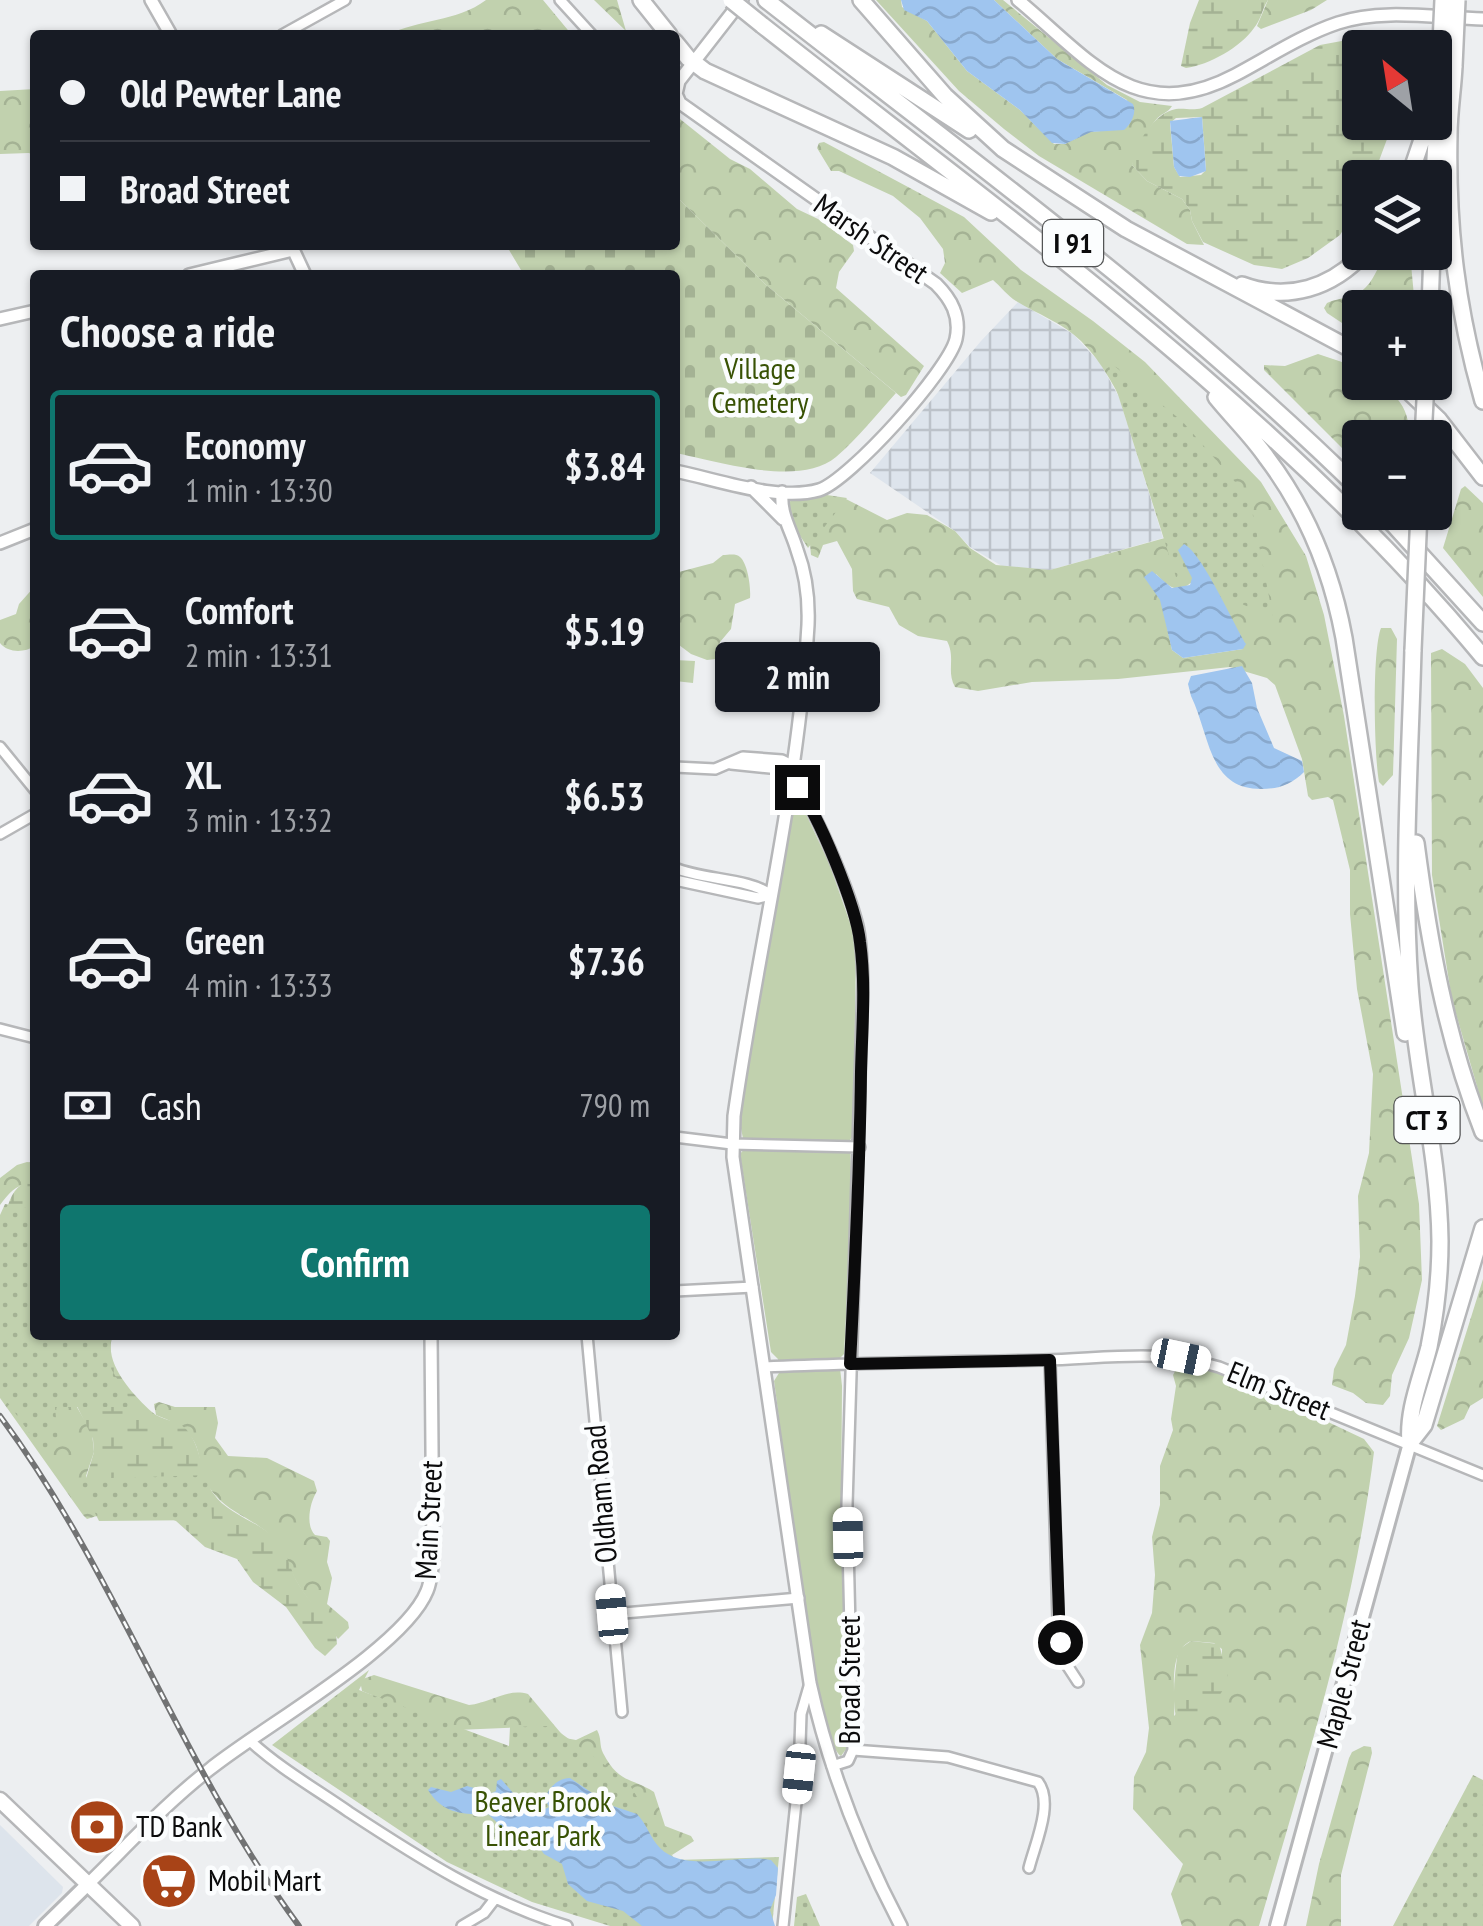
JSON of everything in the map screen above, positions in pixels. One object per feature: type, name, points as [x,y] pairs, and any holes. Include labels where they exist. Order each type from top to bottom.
[{"type":"highway","points":[[642,0],[665,30]]},
{"type":"highway","name":"I 91","points":[[730,0],[1200,374],[1348,510],[1483,658]]},
{"type":"highway","points":[[861,0],[945,96],[1003,150],[1108,218],[1210,273],[1252,289],[1296,292],[1334,278],[1344,270]]},
{"type":"highway","points":[[1442,0],[1444,30]]},
{"type":"highway","points":[[1452,33],[1457,0]]},
{"type":"highway","name":"I 91","points":[[771,4],[1194,338],[1342,473]]},
{"type":"highway","points":[[800,27],[841,45],[1003,150]]},
{"type":"highway","points":[[680,48],[692,62],[893,158],[978,208],[1002,215]]},
{"type":"highway","points":[[1452,80],[1460,243],[1483,366]]},
{"type":"highway","points":[[1454,86],[1448,130],[1451,247],[1461,316],[1483,401]]},
{"type":"highway","points":[[1210,273],[1342,345]]},
{"type":"highway","points":[[1200,374],[1283,481],[1312,534],[1331,583],[1344,638],[1408,1054],[1422,1088]]},
{"type":"highway","points":[[1418,400],[1448,429],[1483,478]]},
{"type":"highway","points":[[1398,530],[1483,623]]},
{"type":"highway","name":"CT 3","points":[[1410,1443],[1408,1423],[1430,1342],[1439,1263],[1437,1189],[1409,966],[1412,650],[1419,530]]},
{"type":"highway","points":[[1410,794],[1440,992],[1483,1132]]},
{"type":"highway","name":"CT 3","points":[[1410,1443],[1424,1425],[1483,1228]]},
{"type":"main road","name":"Maple Street","points":[[1277,1926],[1410,1443]]},
{"type":"main road","points":[[0,1800],[132,1926]]},
{"type":"main road","points":[[45,1926],[88,1884]]},
{"type":"street","points":[[151,0],[168,30]]},
{"type":"street","points":[[291,30],[345,0]]},
{"type":"street","points":[[560,0],[587,30]]},
{"type":"street","points":[[680,80],[742,0]]},
{"type":"street","points":[[1018,0],[1113,78],[1138,90],[1166,96],[1212,87],[1320,30],[1351,19],[1483,19]]},
{"type":"street","name":"Marsh Street","points":[[680,102],[927,278],[947,296],[956,314],[957,333],[947,358],[855,467],[823,488],[782,492],[680,472]]},
{"type":"street","points":[[207,270],[284,250]]},
{"type":"street","points":[[0,318],[30,312]]},
{"type":"street","points":[[750,487],[786,522]]},
{"type":"street","name":"Broad Street","points":[[782,492],[781,507],[800,559],[808,603],[790,782],[732,1144],[810,1683],[832,1766],[848,1761],[853,1750],[847,1505],[863,982],[858,928],[851,904],[811,810],[790,782]]},
{"type":"street","points":[[0,543],[30,531]]},
{"type":"street","points":[[0,746],[30,784]]},
{"type":"street","points":[[680,767],[715,769],[743,757],[782,760],[792,765]]},
{"type":"street","points":[[0,834],[30,817]]},
{"type":"street","points":[[680,870],[760,888],[771,896]]},
{"type":"street","points":[[680,882],[758,898],[771,896]]},
{"type":"street","points":[[0,1030],[30,1037]]},
{"type":"street","points":[[680,1138],[732,1144],[860,1146]]},
{"type":"street","points":[[680,1291],[753,1287]]},
{"type":"street","name":"Main Street","points":[[88,1884],[195,1781],[376,1650],[409,1618],[427,1592],[434,1545],[432,1340]]},
{"type":"street","name":"Oldham Road","points":[[587,1340],[622,1712]]},
{"type":"street","name":"Elm Street","points":[[765,1367],[1136,1355],[1202,1362],[1483,1475]]},
{"type":"street","points":[[1050,1360],[1058,1620],[1063,1659],[1078,1682]]},
{"type":"street","points":[[612,1614],[799,1598]]},
{"type":"street","points":[[782,1926],[799,1774],[801,1714],[810,1683]]},
{"type":"street","points":[[249,1740],[409,1852],[494,1900],[545,1923],[566,1926]]},
{"type":"street","points":[[853,1750],[948,1757],[1038,1782],[1045,1802],[1029,1868]]},
{"type":"street","points":[[832,1766],[857,1837],[901,1926]]},
{"type":"street","points":[[462,1926],[484,1913],[494,1900]]},
{"type":"shaded area","points":[[1018,302],[1073,334],[1100,363],[1119,397],[1163,538],[1050,570],[1002,566],[870,473]]},
{"type":"shaded area","points":[[0,1825],[63,1887],[62,1893],[29,1926],[0,1926]]},
{"type":"green space","points":[[486,0],[543,0],[568,30],[401,30]]},
{"type":"green space","points":[[594,0],[617,0],[625,30]]},
{"type":"green space","points":[[876,0],[901,0],[902,7],[927,21],[967,71],[1020,110],[1054,144],[1065,144],[1089,132],[1124,129],[1131,121],[1127,100],[1057,59],[994,0],[1003,0],[1107,85],[1140,102],[1172,106],[1148,131],[1132,165],[1147,181],[1182,199],[1204,245],[1187,244],[1039,156],[959,91]]},
{"type":"green space","points":[[1199,0],[1268,0],[1256,25],[1241,42],[1214,59],[1186,68],[1181,66]]},
{"type":"green space","points":[[1268,0],[1327,0],[1261,29],[1257,26]]},
{"type":"green space","points":[[1342,41],[1342,140],[1387,140],[1379,160],[1342,160],[1340,235],[1308,258],[1282,269],[1254,265],[1203,242],[1182,199],[1147,181],[1132,165],[1141,139],[1161,116],[1176,109],[1202,108],[1320,45]],"holes":[[[1202,117],[1206,170],[1201,175],[1180,177],[1174,167],[1170,123],[1176,118]]]},
{"type":"green space","points":[[30,89],[30,154],[0,154],[0,91]]},
{"type":"green space","points":[[680,119],[730,159],[750,169],[797,209],[853,245],[854,251],[839,272],[836,288],[924,366],[906,395],[901,397],[765,284],[680,200]]},
{"type":"green space","points":[[824,142],[964,217],[1021,270],[1145,362],[1261,482],[1306,556],[1324,615],[1344,716],[1419,1204],[1422,1280],[1409,1338],[1392,1375],[1390,1396],[1383,1405],[1366,1403],[1332,1385],[1334,1369],[1346,1345],[1355,1296],[1360,1257],[1358,1196],[1369,1153],[1373,1074],[1357,989],[1350,870],[1333,800],[1312,800],[1308,796],[1302,759],[1275,685],[1267,678],[1230,667],[1118,679],[1032,682],[978,691],[955,687],[947,641],[918,636],[899,625],[889,607],[857,599],[852,569],[837,541],[823,545],[818,558],[811,555],[810,544],[844,498],[887,520],[907,513],[927,515],[955,531],[970,548],[996,565],[1050,570],[1172,536],[1124,407],[1112,383],[1081,341],[1016,301],[993,280],[962,293],[940,273],[945,263],[943,249],[920,218],[893,196],[831,171],[817,148]],"holes":[[[1204,567],[1243,649],[1183,658],[1172,650],[1156,574],[1170,586],[1182,588]]]},
{"type":"green space","name":"Village Cemetery","points":[[680,200],[765,284],[896,393],[860,434],[820,466],[801,471],[758,470],[680,454],[680,270],[521,270],[509,250],[680,250]]},
{"type":"green space","points":[[1377,270],[1412,270],[1413,290],[1363,290]]},
{"type":"green space","points":[[1342,299],[1342,323],[1327,313],[1327,303]]},
{"type":"green space","points":[[1318,354],[1342,362],[1342,400],[1398,400],[1408,420],[1342,420],[1342,448],[1264,370],[1264,365],[1285,366]]},
{"type":"green space","points":[[1107,360],[1182,421],[1250,499],[1273,617],[1176,577]]},
{"type":"green space","points":[[1465,486],[1483,503],[1483,597],[1443,548],[1448,530],[1452,530]]},
{"type":"green space","points":[[792,498],[847,498],[808,548],[792,523],[789,504]]},
{"type":"green space","points":[[723,555],[740,557],[748,576],[750,598],[735,604],[731,629],[720,642],[716,659],[707,660],[680,646],[680,572],[713,563]]},
{"type":"green space","points":[[30,592],[30,648],[21,651],[7,649],[0,643],[0,620],[16,614]]},
{"type":"green space","points":[[1381,628],[1391,628],[1397,639],[1393,775],[1383,786],[1377,769],[1375,703]]},
{"type":"green space","points":[[1442,649],[1465,664],[1483,688],[1483,1107],[1452,1000],[1432,875],[1431,653]]},
{"type":"green space","points":[[680,660],[695,661],[693,683],[680,682]]},
{"type":"green space","points":[[797,804],[804,810],[829,863],[854,934],[856,953],[850,1140],[852,1207],[844,1354],[839,1359],[847,1748],[841,1756],[830,1737],[810,1643],[774,1381],[779,1373],[778,1359],[771,1352],[740,1154],[745,1148],[739,1119],[793,807]]},
{"type":"green space","points":[[30,1162],[30,1184],[11,1192],[0,1205],[0,1178],[17,1165]]},
{"type":"green space","points":[[30,1184],[30,1289],[0,1286],[6,1212],[17,1189]]},
{"type":"green space","points":[[5,1204],[30,1208],[30,1340],[111,1340],[110,1367],[134,1407],[55,1407],[58,1440],[44,1453],[0,1392],[0,1215]]},
{"type":"green space","points":[[1483,1279],[1483,1398],[1470,1406],[1464,1419],[1441,1430],[1437,1426]]},
{"type":"green space","points":[[0,1286],[30,1289],[30,1340],[38,1340],[92,1433],[94,1452],[86,1476],[100,1515],[87,1519],[83,1515],[0,1398]]},
{"type":"green space","points":[[65,1340],[112,1340],[115,1367],[128,1387],[156,1415],[186,1429],[219,1501],[279,1543],[299,1585],[336,1635],[337,1644],[325,1656],[315,1648],[286,1607],[253,1582],[237,1559],[205,1547],[176,1521],[85,1482],[94,1452],[93,1439],[76,1404]]},
{"type":"green space","points":[[1178,1366],[1200,1366],[1233,1377],[1364,1439],[1374,1452],[1341,1632],[1259,1926],[1182,1926],[1171,1894],[1183,1864],[1133,1809],[1134,1777],[1146,1752],[1149,1728],[1140,1645],[1152,1613],[1152,1537],[1160,1505],[1160,1466],[1173,1430],[1173,1375]],"holes":[[[1191,1641],[1214,1643],[1222,1649],[1222,1666],[1174,1716],[1178,1654]]]},
{"type":"green space","points":[[154,1404],[175,1407],[215,1407],[215,1438],[228,1456],[267,1458],[314,1481],[317,1491],[310,1525],[315,1535],[330,1541],[327,1562],[332,1578],[327,1604],[348,1622],[349,1628],[338,1639],[302,1591],[276,1542],[216,1496],[207,1484],[194,1442],[175,1424],[156,1415]]},
{"type":"green space","points":[[210,1475],[212,1520],[99,1521],[78,1479]]},
{"type":"green space","points":[[1191,1641],[1219,1644],[1229,1681],[1205,1717],[1186,1724],[1177,1721],[1174,1686],[1178,1650]]},
{"type":"green space","name":"Beaver Brook Linear Park","points":[[369,1670],[359,1690],[509,1746],[510,1727],[551,1726],[628,1782],[675,1860],[779,1857],[772,1926],[610,1926],[532,1902],[447,1862],[272,1745]]},
{"type":"green space","points":[[374,1675],[469,1705],[513,1693],[528,1694],[565,1738],[576,1740],[597,1730],[603,1753],[614,1770],[654,1792],[665,1826],[691,1836],[694,1841],[672,1855],[528,1727],[457,1730],[362,1691],[360,1680]]},
{"type":"green space","points":[[1364,1746],[1371,1747],[1372,1753],[1341,1875],[1341,1926],[1306,1926],[1349,1758]]},
{"type":"green space","points":[[1473,1775],[1483,1780],[1483,1926],[1393,1926]]},
{"type":"green space","points":[[806,1894],[820,1926],[794,1926],[797,1897]]},
{"type":"water","points":[[901,0],[994,0],[1057,59],[1133,104],[1131,122],[1124,130],[1091,132],[1065,144],[1052,143],[1020,110],[967,71],[927,21],[904,10]]},
{"type":"water","points":[[1202,117],[1206,171],[1179,176],[1174,167],[1170,121]]},
{"type":"water","points":[[1184,544],[1217,589],[1246,644],[1243,649],[1183,658],[1172,650],[1160,600],[1144,577],[1152,571],[1172,588],[1190,585],[1192,578],[1178,550]]},
{"type":"water","points":[[1242,666],[1252,683],[1257,708],[1274,748],[1302,761],[1304,772],[1284,785],[1261,789],[1230,780],[1213,757],[1191,696],[1191,676]]},
{"type":"water","points":[[570,1778],[610,1805],[637,1814],[660,1848],[671,1856],[698,1861],[771,1860],[778,1868],[776,1895],[770,1910],[775,1926],[642,1926],[623,1911],[587,1901],[568,1884],[562,1864],[544,1854],[532,1837],[502,1827],[488,1814],[446,1808],[428,1790],[431,1787],[451,1792],[467,1786],[492,1793],[501,1779],[522,1803],[538,1813],[549,1807],[545,1799],[551,1788]]},
{"type":"railway","points":[[0,1416],[80,1540],[219,1802],[299,1926]]},
{"type":"place","name":"TD Bank","points":[[97,1827]]},
{"type":"place","name":"Mobil Mart","points":[[169,1881]]},
{"type":"route","points":[[797,787],[844,885],[860,942],[860,1146],[850,1364],[1050,1360],[1060,1642]]}]
